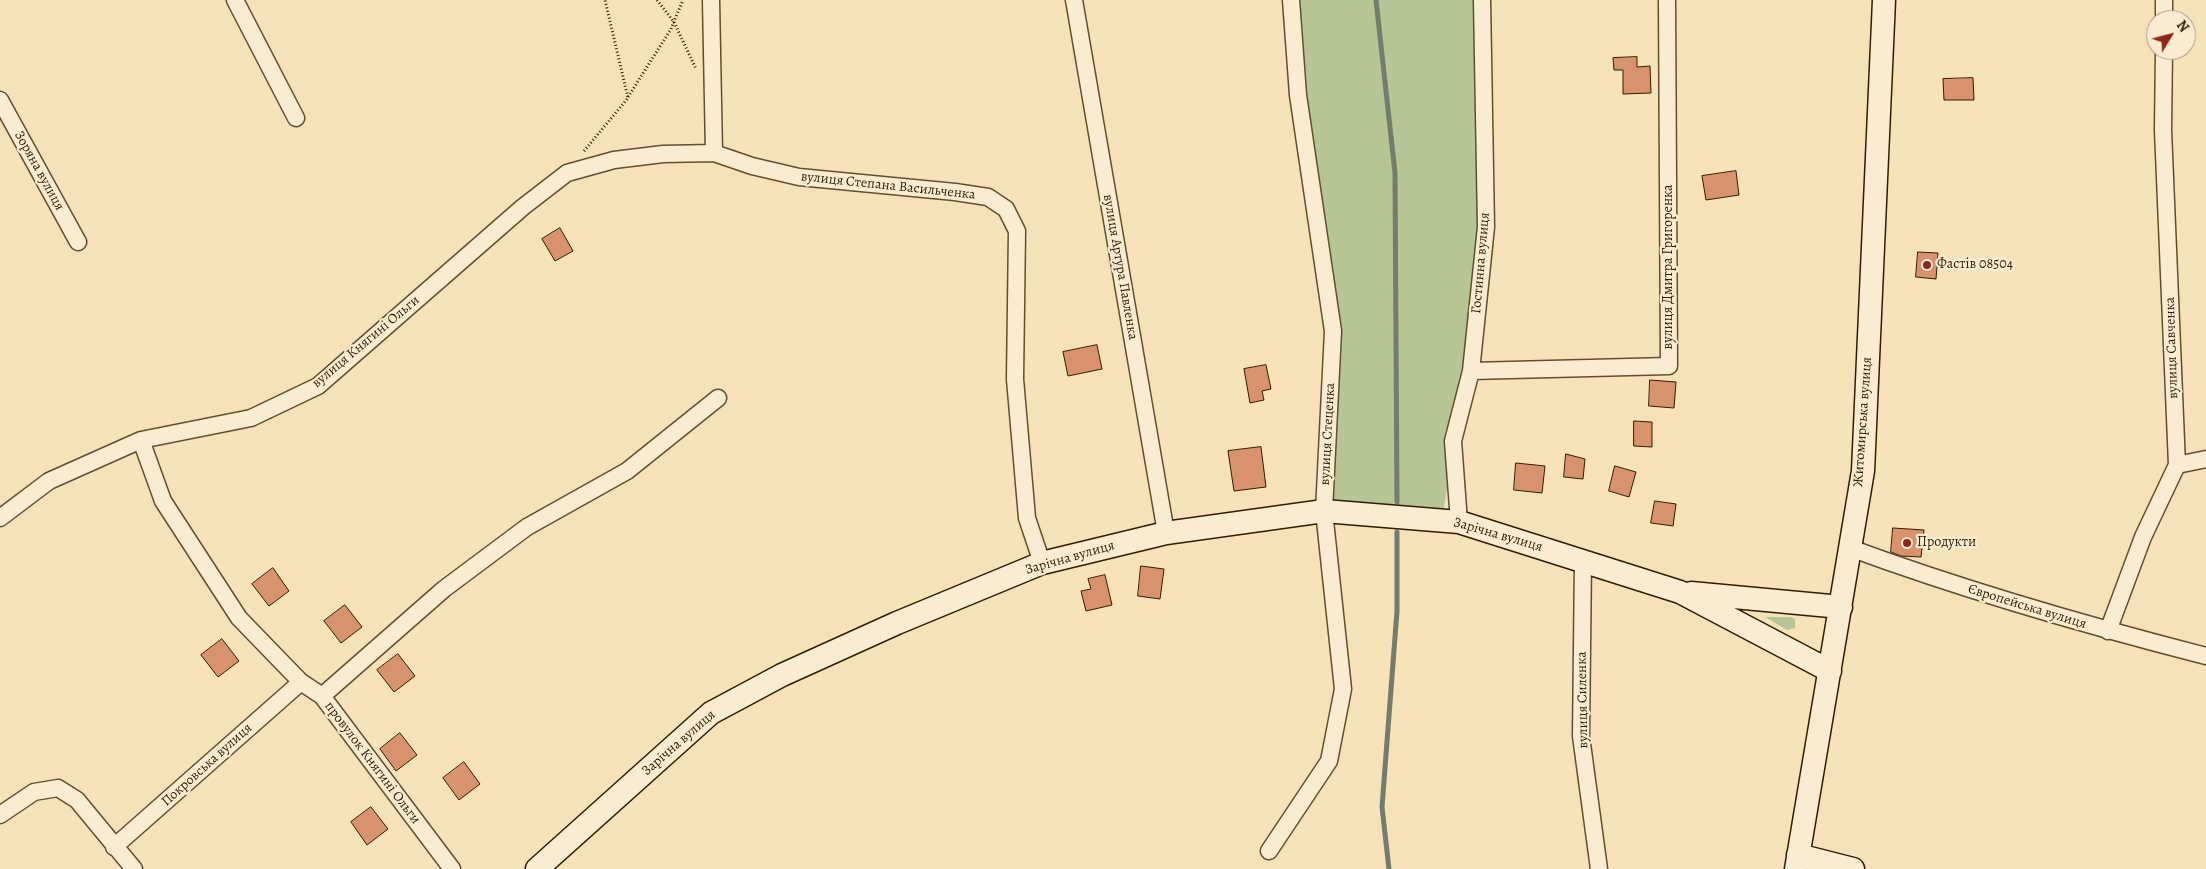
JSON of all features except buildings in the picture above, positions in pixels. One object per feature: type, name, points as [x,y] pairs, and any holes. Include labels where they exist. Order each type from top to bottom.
[{"type":"street","points":[[235,0],[296,118]]},
{"type":"street","points":[[711,0],[714,153]]},
{"type":"street","name":"вулиця Артура Павленка","points":[[1074,0],[1166,533]]},
{"type":"street","name":"вулиця Стеценка","points":[[1269,851],[1328,761],[1342,689],[1324,511],[1333,331],[1298,95],[1291,0]]},
{"type":"street","name":"Гостинна вулиця","points":[[1459,522],[1453,440],[1471,371],[1486,227],[1482,0]]},
{"type":"street","name":"вулиця Дмитра Григоренка","points":[[1471,371],[1669,366],[1668,0]]},
{"type":"street","name":"Житомирська вулиця","points":[[1797,862],[1841,607],[1862,471],[1884,0]]},
{"type":"street","name":"вулиця Савченка","points":[[2108,631],[2143,537],[2177,465],[2163,130],[2164,60]]},
{"type":"street","name":"Зоряна вулиця","points":[[0,100],[78,242]]},
{"type":"street","name":"вулиця Княгині Ольги","points":[[0,518],[49,482],[141,440],[251,418],[318,386],[523,207],[567,172],[614,160],[663,154],[714,153]]},
{"type":"street","name":"вулиця Степана Васильченка","points":[[714,153],[752,166],[798,177],[956,192],[988,197],[1006,209],[1017,231],[1015,380],[1027,518],[1042,563]]},
{"type":"street","points":[[322,696],[444,589],[527,527],[627,470],[718,398]]},
{"type":"street","name":"провулок Княгині Ольги","points":[[141,440],[163,502],[239,618],[301,682],[322,696],[452,869]]},
{"type":"street","points":[[2177,465],[2206,459]]},
{"type":"street","name":"Зарічна вулиця","points":[[536,869],[711,713],[782,675],[897,623],[1042,563],[1166,533],[1324,511],[1459,522],[1680,592],[1830,671]]},
{"type":"street","name":"Європейська вулиця","points":[[1850,548],[1931,578],[2108,631],[2206,656]]},
{"type":"street","name":"вулиця Силенка","points":[[1583,560],[1581,736],[1599,869]]},
{"type":"street","name":"Зарічна вулиця","points":[[1680,592],[1841,607]]},
{"type":"street","name":"Покровська вулиця","points":[[114,847],[301,682]]},
{"type":"street","points":[[0,815],[34,792],[58,788],[77,800],[134,869]]},
{"type":"street","points":[[1797,862],[1853,869]]},
{"type":"path","points":[[605,0],[628,98]]},
{"type":"path","points":[[657,0],[674,22],[698,74]]},
{"type":"path","points":[[567,172],[628,98],[674,22],[683,0]]},
{"type":"green space","points":[[1291,0],[1480,0],[1486,227],[1442,521],[1324,511],[1333,331]]},
{"type":"green space","points":[[1765,617],[1791,617],[1795,619],[1795,628],[1787,630]]},
{"type":"waterway","points":[[1376,0],[1395,173],[1397,502]]},
{"type":"waterway","points":[[1389,869],[1382,807],[1397,611],[1397,532]]},
{"type":"place","name":"Фастів 08504","points":[[1927,265]]},
{"type":"place","name":"Продукти","points":[[1907,543]]}]
